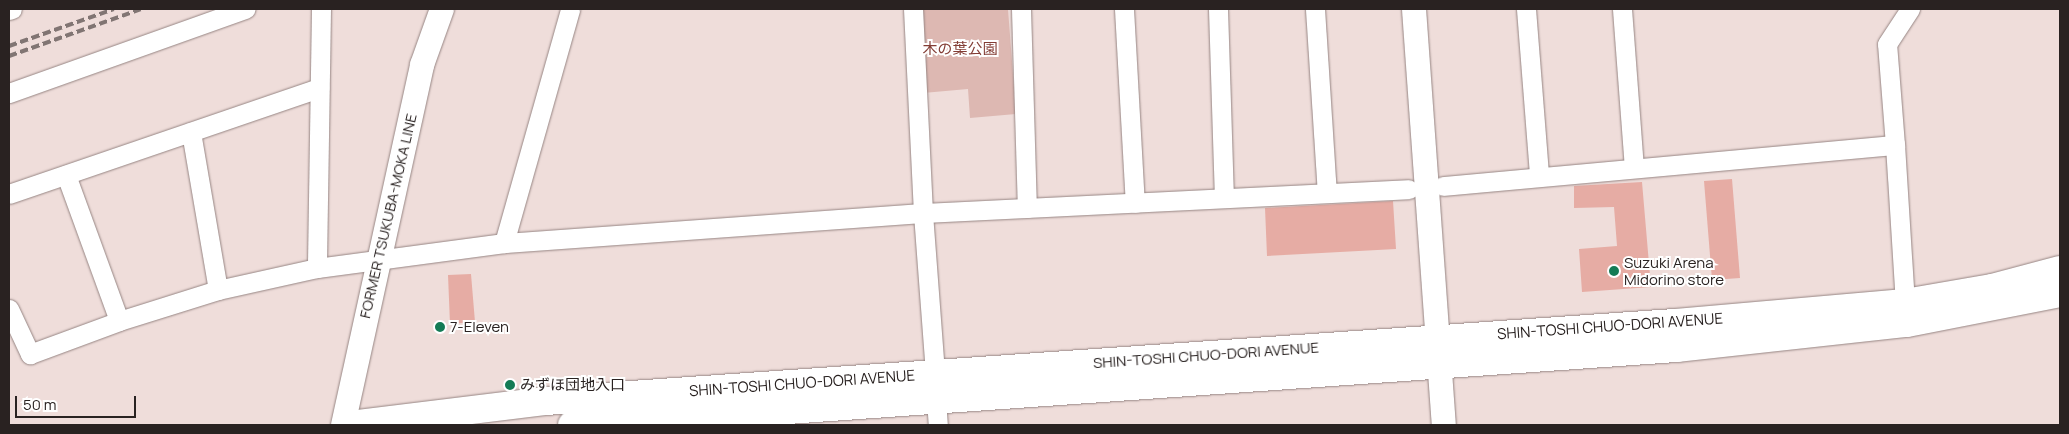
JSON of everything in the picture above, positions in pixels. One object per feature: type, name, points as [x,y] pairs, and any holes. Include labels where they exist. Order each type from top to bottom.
[{"type":"main road","name":"SHIN-TOSHI CHUO-DORI AVENUE","points":[[350,425],[545,400],[936,399],[1437,338],[1676,323],[1905,303],[1992,288],[2060,270]]},
{"type":"main road","name":"SHIN-TOSHI CHUO-DORI AVENUE","points":[[572,425],[936,399],[1439,367],[1793,337],[1907,324],[2060,293]]},
{"type":"street","points":[[9,93],[245,9]]},
{"type":"street","points":[[317,268],[320,9]]},
{"type":"street","name":"FORMER TSUKUBA-MOKA LINE","points":[[343,425],[378,258],[422,65],[442,9]]},
{"type":"street","points":[[504,243],[570,9]]},
{"type":"street","points":[[913,9],[923,213],[936,399]]},
{"type":"street","points":[[1020,9],[1027,208]]},
{"type":"street","points":[[1124,9],[1135,202]]},
{"type":"street","points":[[1218,9],[1224,198]]},
{"type":"street","points":[[1314,9],[1327,193]]},
{"type":"street","points":[[1414,9],[1444,425]]},
{"type":"street","points":[[1526,9],[1538,176]]},
{"type":"street","points":[[1622,9],[1634,166]]},
{"type":"street","points":[[1905,303],[1887,44],[1910,9]]},
{"type":"street","points":[[9,194],[319,88]]},
{"type":"street","points":[[191,132],[218,290]]},
{"type":"street","points":[[1443,186],[1634,166],[1895,145]]},
{"type":"street","points":[[66,175],[119,321]]},
{"type":"street","points":[[9,309],[30,354],[119,321],[218,290],[317,268],[378,258],[504,243],[923,213],[1408,189]]},
{"type":"green space","name":"木の葉公園","points":[[917,9],[1008,9],[1016,114],[970,118],[968,89],[923,93]]},
{"type":"building","points":[[1732,179],[1740,278],[1712,280],[1704,181]]},
{"type":"building","points":[[1642,182],[1651,287],[1582,292],[1579,249],[1617,246],[1614,207],[1574,208],[1574,186]]},
{"type":"building","points":[[1393,201],[1396,249],[1267,256],[1265,208]]},
{"type":"building","points":[[471,274],[475,322],[450,324],[448,275]]},
{"type":"railway","points":[[9,46],[114,9]]},
{"type":"railway","points":[[9,56],[141,9]]},
{"type":"place","name":"Suzuki Arena Midorino store","points":[[1614,271]]},
{"type":"place","name":"7-Eleven","points":[[440,327]]},
{"type":"place","name":"みずほ団地入口","points":[[510,385]]}]
